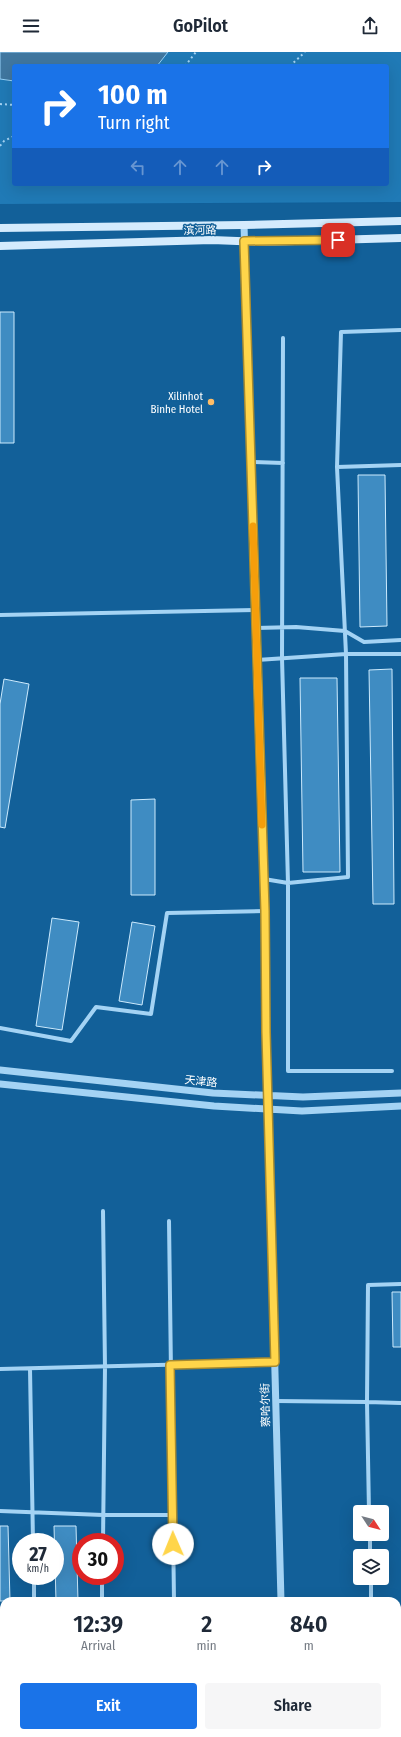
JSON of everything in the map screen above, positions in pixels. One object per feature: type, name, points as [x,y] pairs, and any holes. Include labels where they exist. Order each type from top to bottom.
[{"type":"main road","name":"滨河路","points":[[0,228],[244,225],[401,221]]},
{"type":"main road","name":"滨河路","points":[[0,246],[401,238]]},
{"type":"street","name":"察哈尔街","points":[[244,225],[265,911],[268,1109],[281,1597]]},
{"type":"street","points":[[264,879],[288,883],[348,877],[346,654],[337,467],[341,332],[401,330]]},
{"type":"street","points":[[283,338],[282,658],[288,883],[288,1071],[392,1071]]},
{"type":"street","points":[[251,462],[283,463]]},
{"type":"street","points":[[337,467],[401,465]]},
{"type":"street","points":[[0,615],[255,610]]},
{"type":"street","points":[[256,628],[296,627],[345,631],[364,642],[401,640]]},
{"type":"street","points":[[257,660],[346,654],[401,654]]},
{"type":"street","points":[[0,1028],[71,1041],[96,1007],[151,1014],[167,913],[265,911]]},
{"type":"street","name":"天津路","points":[[0,1070],[213,1093],[303,1097],[401,1094]]},
{"type":"street","points":[[0,1084],[214,1106],[302,1111],[401,1106]]},
{"type":"street","points":[[103,1211],[105,1367],[103,1533]]},
{"type":"street","points":[[169,1221],[174,1597]]},
{"type":"street","points":[[369,1505],[367,1402],[368,1285],[401,1284]]},
{"type":"street","points":[[0,1369],[275,1362]]},
{"type":"street","points":[[30,1368],[33,1533]]},
{"type":"street","points":[[276,1401],[401,1403]]},
{"type":"street","points":[[0,1511],[103,1516],[172,1515]]},
{"type":"street","points":[[34,1585],[34,1597]]},
{"type":"street","points":[[102,1585],[102,1597]]},
{"type":"street","points":[[371,1585],[371,1597]]},
{"type":"path","points":[[187,64],[196,52]]},
{"type":"path","points":[[292,64],[305,52]]},
{"type":"path","points":[[0,104],[12,106]]},
{"type":"path","points":[[0,146],[4,141],[12,137]]},
{"type":"shaded area","points":[[0,52],[401,52],[401,202],[0,204]]},
{"type":"shaded area","points":[[0,52],[168,52],[159,64],[12,64],[12,81],[0,79]]},
{"type":"building","points":[[0,312],[14,312],[14,443],[0,443]]},
{"type":"building","points":[[358,475],[385,475],[387,626],[360,627]]},
{"type":"building","points":[[392,669],[394,904],[373,904],[369,670]]},
{"type":"building","points":[[300,678],[337,678],[340,872],[303,872]]},
{"type":"building","points":[[4,679],[29,684],[5,828],[0,827],[0,704]]},
{"type":"building","points":[[155,799],[155,895],[131,895],[131,800]]},
{"type":"building","points":[[52,918],[79,922],[62,1030],[36,1026]]},
{"type":"building","points":[[132,922],[155,926],[142,1005],[119,1001]]},
{"type":"building","points":[[392,1292],[401,1292],[401,1347],[393,1347]]},
{"type":"building","points":[[0,1526],[8,1526],[10,1597],[0,1597]]},
{"type":"building","points":[[54,1526],[76,1526],[76,1533],[72,1533],[72,1585],[78,1585],[78,1597],[56,1597],[56,1585],[64,1585],[64,1533],[54,1533]]},
{"type":"slow traffic","points":[[253,526],[262,825]]},
{"type":"place","name":"Xilinhot Binhe Hotel","points":[[211,402]]},
{"type":"route","points":[[173,1544],[170,1365],[275,1362],[266,1032],[265,911],[244,241],[338,240]]}]
